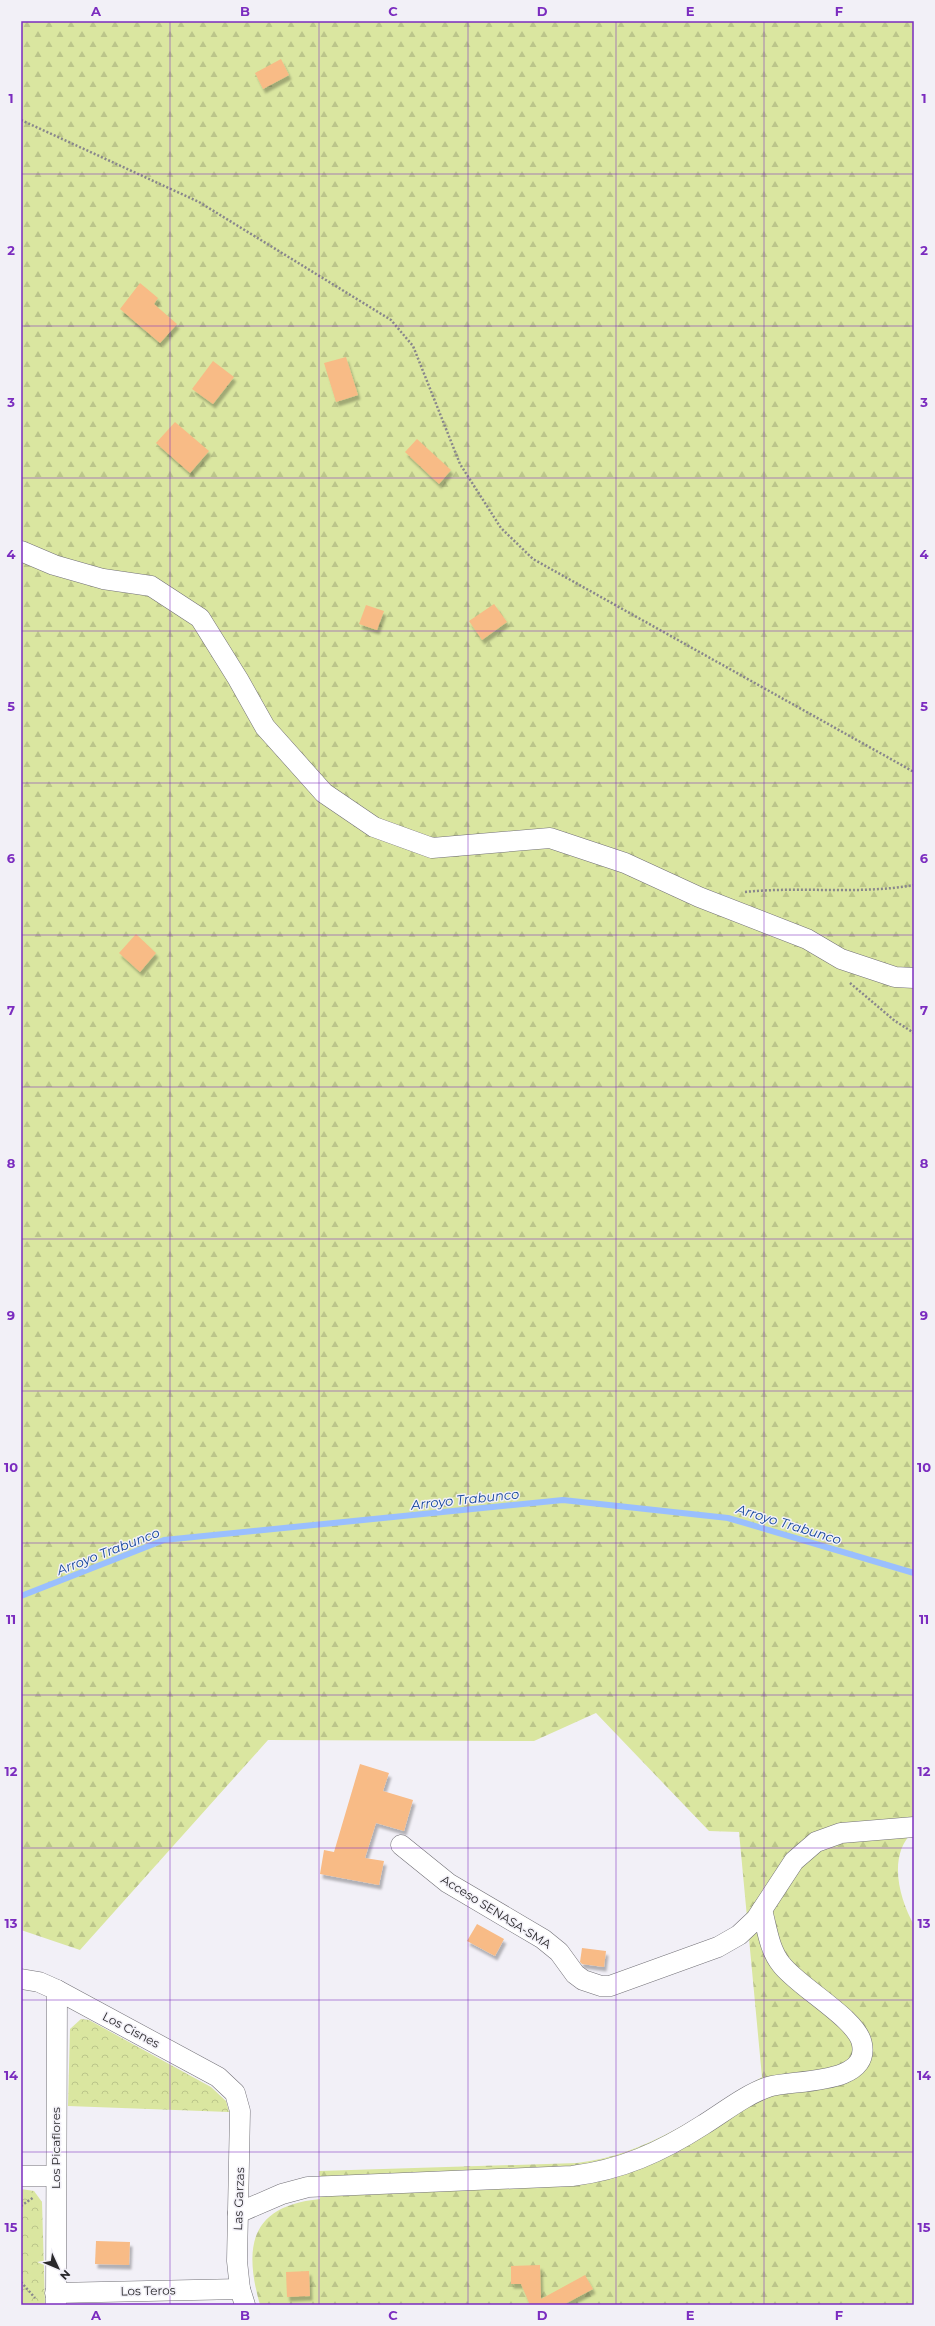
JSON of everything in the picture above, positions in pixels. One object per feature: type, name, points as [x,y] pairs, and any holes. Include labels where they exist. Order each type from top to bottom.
[{"type":"street","points":[[21,551],[54,565],[103,579],[151,586],[200,618],[238,679],[265,728],[324,793],[374,827],[432,848],[550,838],[625,863],[699,897],[807,939],[841,959],[895,977],[914,978]]},
{"type":"street","name":"Acceso SENASA-SMA","points":[[401,1845],[448,1883],[547,1942],[559,1952],[575,1974],[583,1980],[601,1986],[621,1983],[729,1941],[748,1928],[762,1910],[794,1861],[816,1842],[842,1833],[914,1827]]},
{"type":"street","points":[[238,2213],[282,2194],[308,2187],[572,2176],[609,2170],[662,2150],[760,2090],[780,2084],[843,2075],[859,2062],[862,2052],[859,2035],[846,2020],[796,1980],[780,1963],[770,1941],[762,1910]]},
{"type":"street","name":"Los Cisnes","points":[[21,1979],[39,1982],[57,1990],[218,2076],[235,2093]]},
{"type":"street","name":"Los Picaflores","points":[[50,2300],[56,2176],[57,1990]]},
{"type":"street","name":"Las Garzas","points":[[235,2093],[241,2120],[237,2261],[242,2297]]},
{"type":"street","points":[[21,2176],[56,2176]]},
{"type":"street","name":"Los Teros","points":[[50,2300],[242,2297]]},
{"type":"path","points":[[21,120],[199,202],[391,320],[413,346],[460,464],[500,528],[533,560],[914,772]]},
{"type":"path","points":[[742,893],[794,889],[897,888],[914,885]]},
{"type":"path","points":[[846,979],[895,1021],[914,1033]]},
{"type":"path","points":[[21,2206],[38,2194]]},
{"type":"path","points":[[21,2282],[50,2300]]},
{"type":"green space","points":[[21,21],[914,21],[914,1831],[900,1852],[898,1864],[900,1890],[914,1925],[913,2305],[260,2305],[252,2264],[253,2247],[258,2232],[266,2220],[279,2210],[297,2203],[320,2199],[319,2171],[577,2163],[603,2158],[651,2142],[696,2118],[762,2077],[739,1832],[709,1831],[596,1713],[534,1741],[268,1740],[80,1950],[21,1930]]},
{"type":"green space","points":[[81,2019],[89,2020],[211,2087],[226,2101],[229,2112],[68,2106],[70,2029]]},
{"type":"green space","points":[[21,2189],[34,2191],[42,2202],[45,2305],[21,2305]]},
{"type":"building","points":[[281,59],[289,75],[263,89],[255,73]]},
{"type":"building","points":[[140,283],[158,298],[154,304],[177,324],[160,343],[120,309]]},
{"type":"building","points":[[346,357],[358,395],[336,402],[324,363]]},
{"type":"building","points":[[213,361],[234,377],[213,404],[192,389]]},
{"type":"building","points":[[175,422],[209,451],[190,473],[156,443]]},
{"type":"building","points":[[417,439],[451,470],[439,484],[405,452]]},
{"type":"building","points":[[494,604],[507,622],[482,640],[469,621]]},
{"type":"building","points":[[366,605],[384,611],[377,630],[359,624]]},
{"type":"building","points":[[136,934],[156,953],[140,972],[119,953]]},
{"type":"building","points":[[360,1764],[389,1773],[383,1791],[413,1800],[404,1831],[376,1823],[365,1858],[384,1861],[379,1885],[320,1874],[324,1850],[334,1852]]},
{"type":"building","points":[[477,1924],[504,1939],[495,1956],[467,1941]]},
{"type":"building","points":[[582,1948],[606,1951],[604,1967],[582,1964],[580,1962]]},
{"type":"building","points":[[96,2241],[130,2242],[129,2265],[95,2264]]},
{"type":"building","points":[[540,2265],[541,2299],[585,2275],[593,2289],[563,2305],[530,2305],[521,2284],[511,2284],[511,2266]]},
{"type":"building","points":[[309,2271],[310,2296],[287,2297],[286,2272]]},
{"type":"waterway","name":"Arroyo Trabunco","points":[[21,1596],[164,1540],[563,1500],[728,1518],[914,1573]]}]
